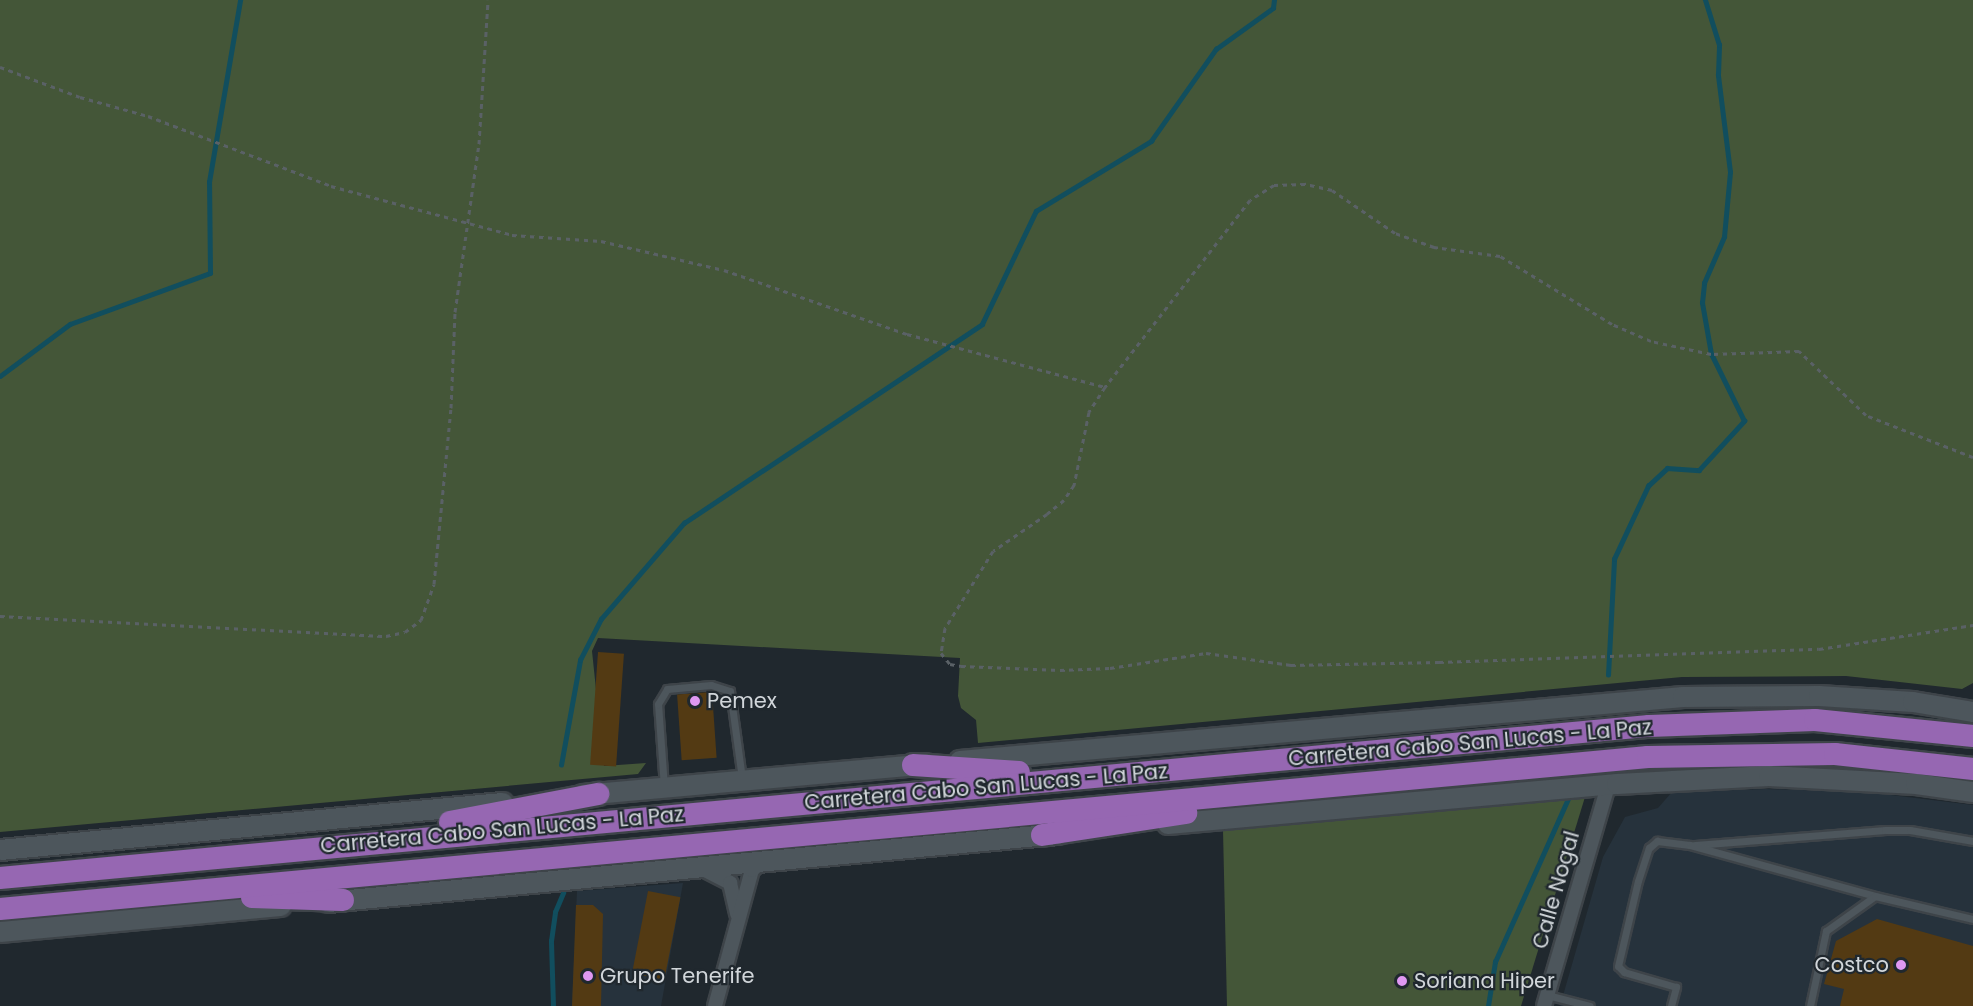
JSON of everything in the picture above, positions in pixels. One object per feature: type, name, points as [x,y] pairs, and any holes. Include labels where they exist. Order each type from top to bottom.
[{"type":"highway","name":"Carretera Cabo San Lucas - La Paz","points":[[0,878],[1649,726],[1750,720],[1878,724],[1973,736]]},
{"type":"highway","name":"Carretera Cabo San Lucas - La Paz","points":[[0,909],[1346,784],[1725,753],[1835,754],[1973,769]]},
{"type":"highway","points":[[913,765],[1013,772],[1072,768],[1125,775]]},
{"type":"highway","points":[[1042,835],[1249,806],[1346,784]]},
{"type":"highway","points":[[315,848],[598,794]]},
{"type":"highway","points":[[164,894],[343,900]]},
{"type":"main road","points":[[0,850],[913,765],[1683,697],[1820,696],[1913,702],[1973,712]]},
{"type":"main road","points":[[0,932],[1608,785],[1769,776],[1916,784],[1973,792]]},
{"type":"street","name":"Calle Nogal","points":[[1546,1001],[1608,785]]},
{"type":"street","points":[[715,1006],[752,870],[762,861]]},
{"type":"street","points":[[699,867],[723,877],[732,887],[737,925]]},
{"type":"lane","points":[[664,788],[658,698],[666,689],[723,686],[734,698],[742,781]]},
{"type":"lane","points":[[1690,845],[1885,830],[1910,830],[1973,841]]},
{"type":"lane","points":[[1671,1006],[1676,987],[1624,972],[1618,966],[1649,848],[1657,841],[1690,845],[1875,896],[1973,919]]},
{"type":"lane","points":[[1810,1006],[1826,931],[1875,896]]},
{"type":"lane","points":[[1546,1001],[1590,1006]]},
{"type":"path","points":[[0,616],[386,636],[405,632],[421,620],[434,584],[452,408],[455,312],[470,223],[485,76],[488,0]]},
{"type":"path","points":[[0,68],[157,120],[331,186],[524,237],[601,241],[724,270],[907,334],[1105,387]]},
{"type":"path","points":[[1973,457],[1866,416],[1799,351],[1711,354],[1651,341],[1612,324],[1500,256],[1434,247],[1395,233],[1332,190],[1297,183],[1274,185],[1250,200],[1105,387],[1089,412],[1074,485],[1064,500],[993,551],[974,578],[945,628],[941,653],[950,664],[1083,670],[1206,653],[1291,665],[1819,649],[1973,625]]},
{"type":"shaded area","points":[[1766,789],[1866,792],[1973,805],[1973,1006],[1560,1006],[1603,857],[1625,817],[1658,808],[1672,792]]},
{"type":"shaded area","points":[[683,883],[661,1006],[572,1006],[577,891]]},
{"type":"green space","points":[[0,0],[1973,0],[1973,683],[1962,689],[1846,676],[1682,677],[978,743],[976,720],[961,708],[958,696],[960,658],[598,638],[592,651],[604,766],[646,763],[638,774],[0,832]]},
{"type":"green space","points":[[1585,797],[1521,1006],[1227,1006],[1223,830]]},
{"type":"building","points":[[598,652],[624,654],[616,767],[590,765]]},
{"type":"building","points":[[712,692],[717,758],[682,760],[677,694]]},
{"type":"building","points":[[648,891],[680,897],[664,980],[632,973]]},
{"type":"building","name":"Grupo Tenerife","points":[[576,905],[593,905],[603,914],[601,1006],[572,1006]]},
{"type":"building","name":"Costco","points":[[1877,919],[1973,946],[1973,1006],[1840,1006],[1844,989],[1824,984],[1836,941]]},
{"type":"waterway","points":[[0,376],[70,324],[210,273],[209,182],[240,0]]},
{"type":"waterway","points":[[561,765],[580,660],[601,619],[684,523],[982,324],[1036,211],[1151,141],[1216,49],[1273,8],[1274,0]]},
{"type":"waterway","points":[[1608,675],[1614,559],[1648,486],[1667,468],[1699,470],[1744,421],[1711,354],[1702,303],[1704,283],[1724,237],[1730,172],[1718,75],[1719,45],[1705,0]]},
{"type":"waterway","points":[[1488,1006],[1495,962],[1568,799]]},
{"type":"waterway","points":[[553,1006],[551,941],[555,912],[563,893]]},
{"type":"place","name":"Pemex","points":[[695,701]]},
{"type":"place","name":"Costco","points":[[1901,965]]},
{"type":"place","name":"Grupo Tenerife","points":[[588,976]]},
{"type":"place","name":"Soriana Hiper","points":[[1402,981]]}]
